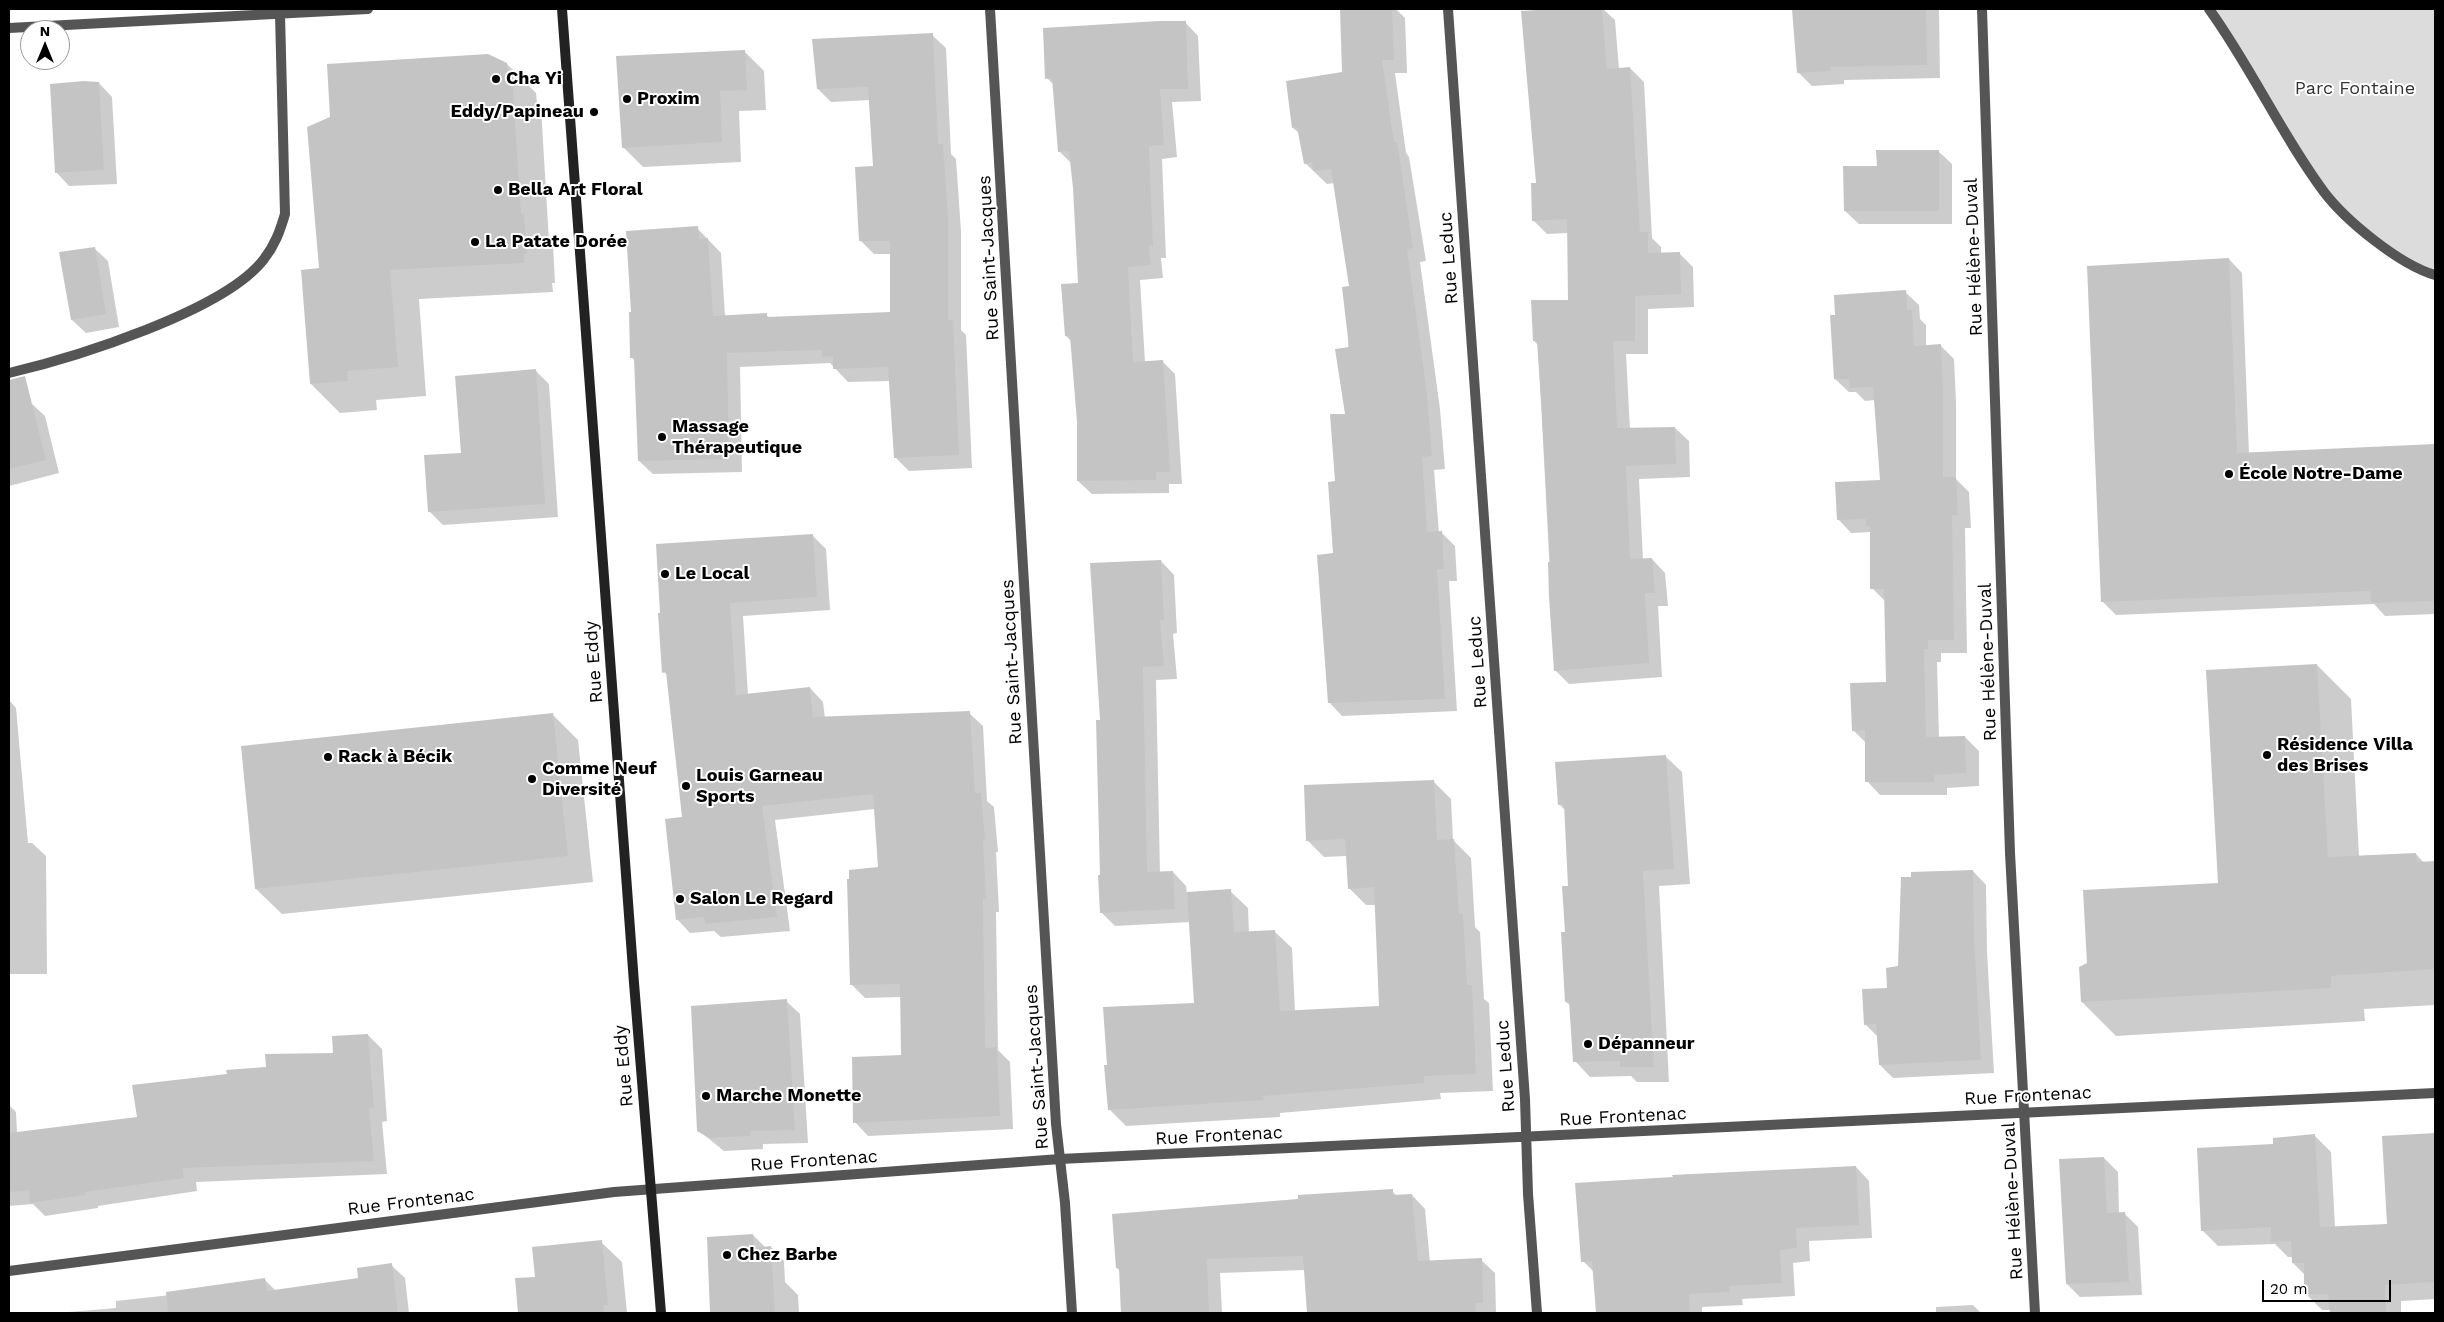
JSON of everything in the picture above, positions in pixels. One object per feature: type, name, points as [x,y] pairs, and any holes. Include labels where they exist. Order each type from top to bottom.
[{"type":"main road","name":"Rue Eddy","points":[[562,9],[634,984],[661,1313]]},
{"type":"street","points":[[9,28],[368,9]]},
{"type":"street","name":"Rue Saint-Jacques","points":[[990,9],[1060,1159],[1065,1203],[1072,1313]]},
{"type":"street","name":"Rue Leduc","points":[[1448,9],[1537,1313]]},
{"type":"street","name":"Rue Hélène-Duval","points":[[1982,9],[2010,853],[2035,1313]]},
{"type":"street","points":[[2209,9],[2231,40],[2325,193],[2359,226],[2392,254],[2435,275]]},
{"type":"street","points":[[9,373],[48,364],[140,332],[183,313],[218,296],[245,279],[264,260],[278,239],[284,214],[280,14]]},
{"type":"street","name":"Rue Frontenac","points":[[9,1271],[651,1189],[1060,1159],[2435,1093]]},
{"type":"green space","name":"Parc Fontaine","points":[[2209,9],[2435,9],[2435,275],[2392,254],[2325,193]]},
{"type":"building","points":[[1340,9],[1392,9],[1394,60],[1382,60],[1394,142],[1397,142],[1413,248],[1407,249],[1427,394],[1432,456],[1422,457],[1427,532],[1442,531],[1444,569],[1437,569],[1445,699],[1328,703],[1317,555],[1333,553],[1328,482],[1335,481],[1330,414],[1345,414],[1335,349],[1349,347],[1342,287],[1349,286],[1331,169],[1313,171],[1312,162],[1304,164],[1297,127],[1292,128],[1286,81],[1342,72]]},
{"type":"building","points":[[1602,9],[1607,69],[1630,67],[1640,232],[1648,232],[1648,253],[1680,252],[1681,294],[1635,296],[1635,341],[1613,341],[1617,428],[1675,427],[1676,464],[1626,466],[1630,559],[1652,558],[1655,593],[1645,593],[1649,663],[1554,671],[1549,597],[1548,562],[1550,562],[1542,415],[1537,341],[1533,341],[1531,300],[1568,300],[1567,219],[1532,221],[1531,183],[1536,183],[1521,11]]},
{"type":"building","points":[[1792,9],[1926,9],[1927,65],[1831,67],[1831,71],[1797,73]]},
{"type":"building","points":[[1186,21],[1188,89],[1160,89],[1164,145],[1149,146],[1153,246],[1149,246],[1151,265],[1128,267],[1133,362],[1163,360],[1170,472],[1156,472],[1156,480],[1077,481],[1077,422],[1070,336],[1065,336],[1061,284],[1078,283],[1073,188],[1069,151],[1058,152],[1052,78],[1045,79],[1043,28]]},
{"type":"building","points":[[933,33],[938,144],[943,144],[948,217],[948,320],[953,320],[959,455],[894,458],[888,367],[833,369],[833,356],[822,357],[822,350],[727,353],[729,459],[638,461],[634,358],[630,358],[629,312],[631,312],[626,231],[698,226],[699,239],[708,238],[713,316],[767,313],[767,317],[890,312],[890,241],[859,241],[855,167],[873,166],[868,87],[817,89],[812,39]]},
{"type":"building","points":[[745,50],[747,90],[720,91],[722,142],[622,148],[616,56]]},
{"type":"building","points":[[488,54],[507,63],[508,76],[512,77],[521,214],[524,214],[527,254],[524,254],[524,263],[390,270],[398,367],[347,371],[348,381],[310,384],[301,270],[319,268],[307,127],[330,117],[327,64]]},
{"type":"building","points":[[84,81],[99,82],[104,170],[55,173],[50,84]]},
{"type":"building","points":[[1876,150],[1939,150],[1939,211],[1844,211],[1843,166],[1877,166]]},
{"type":"building","points":[[95,247],[106,314],[71,320],[59,252]]},
{"type":"building","points":[[2229,258],[2237,453],[2435,444],[2435,601],[2371,603],[2370,591],[2101,602],[2087,266]]},
{"type":"building","points":[[1906,290],[1907,310],[1912,310],[1914,346],[1941,344],[1943,477],[1956,477],[1958,515],[1952,515],[1954,640],[1928,640],[1928,649],[1924,649],[1926,737],[1965,736],[1966,773],[1934,775],[1934,782],[1865,782],[1865,730],[1852,731],[1850,683],[1886,682],[1884,589],[1870,589],[1870,526],[1866,526],[1866,519],[1837,520],[1835,482],[1880,480],[1873,387],[1850,388],[1849,379],[1834,379],[1830,315],[1835,315],[1834,295]]},
{"type":"building","points":[[536,369],[545,504],[428,512],[424,455],[461,453],[455,376]]},
{"type":"building","points":[[25,376],[46,460],[9,469],[9,380]]},
{"type":"building","points":[[813,534],[817,597],[730,603],[736,695],[810,687],[813,717],[970,711],[975,793],[981,793],[985,839],[983,839],[986,899],[983,899],[985,1048],[997,1047],[1000,1116],[853,1123],[852,1057],[901,1055],[900,984],[850,985],[847,879],[849,879],[849,870],[878,867],[873,794],[762,806],[777,917],[706,924],[703,917],[676,920],[665,819],[682,817],[666,672],[662,673],[656,544]]},
{"type":"building","points":[[1161,560],[1164,620],[1160,620],[1164,666],[1143,667],[1147,872],[1173,871],[1175,909],[1100,913],[1096,720],[1100,720],[1090,563]]},
{"type":"building","name":"Résidence Villa des Brises","points":[[2317,664],[2328,857],[2416,853],[2417,862],[2435,861],[2435,969],[2331,976],[2331,988],[2081,1002],[2079,967],[2087,963],[2083,890],[2218,883],[2206,670]]},
{"type":"building","points":[[553,713],[568,856],[255,889],[241,746]]},
{"type":"building","points":[[1666,755],[1674,869],[1643,871],[1654,1067],[1620,1067],[1620,1061],[1573,1062],[1569,1001],[1565,1002],[1561,932],[1565,932],[1562,886],[1568,886],[1564,804],[1558,805],[1555,762]]},
{"type":"building","points":[[1434,780],[1437,840],[1454,839],[1459,914],[1463,914],[1467,985],[1472,985],[1476,1074],[1424,1076],[1424,1083],[1263,1096],[1264,1100],[1108,1110],[1104,1065],[1107,1065],[1103,1007],[1194,1003],[1187,892],[1231,889],[1234,932],[1275,930],[1280,1011],[1379,1006],[1374,887],[1348,889],[1345,839],[1306,841],[1304,785]]},
{"type":"building","points":[[1973,870],[1974,937],[1981,1060],[1879,1065],[1876,1024],[1864,1025],[1862,989],[1887,988],[1886,968],[1898,966],[1901,877],[1911,877],[1911,872]]},
{"type":"building","points":[[787,999],[795,1130],[750,1131],[750,1136],[709,1138],[697,1131],[691,1006]]},
{"type":"building","points":[[368,1034],[374,1108],[369,1108],[374,1161],[183,1168],[184,1178],[85,1192],[85,1195],[30,1203],[29,1190],[9,1192],[9,1133],[137,1117],[132,1085],[227,1074],[226,1070],[266,1067],[265,1054],[333,1053],[332,1036]]},
{"type":"building","points":[[2435,1133],[2435,1282],[2385,1285],[2386,1313],[2330,1313],[2328,1294],[2304,1294],[2304,1263],[2292,1263],[2291,1241],[2271,1242],[2271,1227],[2201,1231],[2197,1148],[2273,1144],[2273,1138],[2315,1134],[2320,1227],[2387,1224],[2382,1136]]},
{"type":"building","points":[[2104,1157],[2107,1213],[2125,1212],[2129,1282],[2066,1284],[2059,1159]]},
{"type":"building","points":[[1856,1166],[1859,1225],[1796,1228],[1797,1248],[1780,1250],[1782,1283],[1729,1286],[1730,1292],[1689,1294],[1690,1313],[1596,1313],[1592,1261],[1581,1262],[1575,1183],[1673,1177],[1672,1175]]},
{"type":"building","points":[[1393,1189],[1393,1195],[1412,1194],[1418,1261],[1482,1258],[1483,1303],[1475,1303],[1476,1313],[1307,1313],[1303,1256],[1207,1259],[1209,1313],[1121,1313],[1119,1268],[1116,1268],[1112,1214],[1298,1199],[1298,1195]]},
{"type":"building","points":[[753,1234],[754,1248],[771,1246],[775,1313],[710,1313],[707,1237]]},
{"type":"building","points":[[602,1240],[608,1305],[603,1305],[604,1313],[518,1313],[515,1278],[535,1277],[532,1247]]},
{"type":"building","points":[[392,1263],[398,1313],[168,1313],[166,1292],[265,1278],[267,1291],[358,1278],[357,1268]]},
{"type":"place","name":"Cha Yi","points":[[496,79]]},
{"type":"place","name":"Proxim","points":[[627,99]]},
{"type":"place","name":"Eddy/Papineau","points":[[594,112]]},
{"type":"place","name":"Bella Art Floral","points":[[498,190]]},
{"type":"place","name":"La Patate Dorée","points":[[475,242]]},
{"type":"place","name":"Massage Thérapeutique","points":[[662,437]]},
{"type":"place","name":"École Notre-Dame","points":[[2229,474]]},
{"type":"place","name":"Le Local","points":[[665,574]]},
{"type":"place","name":"Résidence Villa des Brises","points":[[2267,755]]},
{"type":"place","name":"Rack à Bécik","points":[[328,757]]},
{"type":"place","name":"Comme Neuf Diversité","points":[[532,779]]},
{"type":"place","name":"Louis Garneau Sports","points":[[686,786]]},
{"type":"place","name":"Salon Le Regard","points":[[680,899]]},
{"type":"place","name":"Dépanneur","points":[[1588,1044]]},
{"type":"place","name":"Marche Monette","points":[[706,1096]]},
{"type":"place","name":"Chez Barbe","points":[[727,1255]]}]
